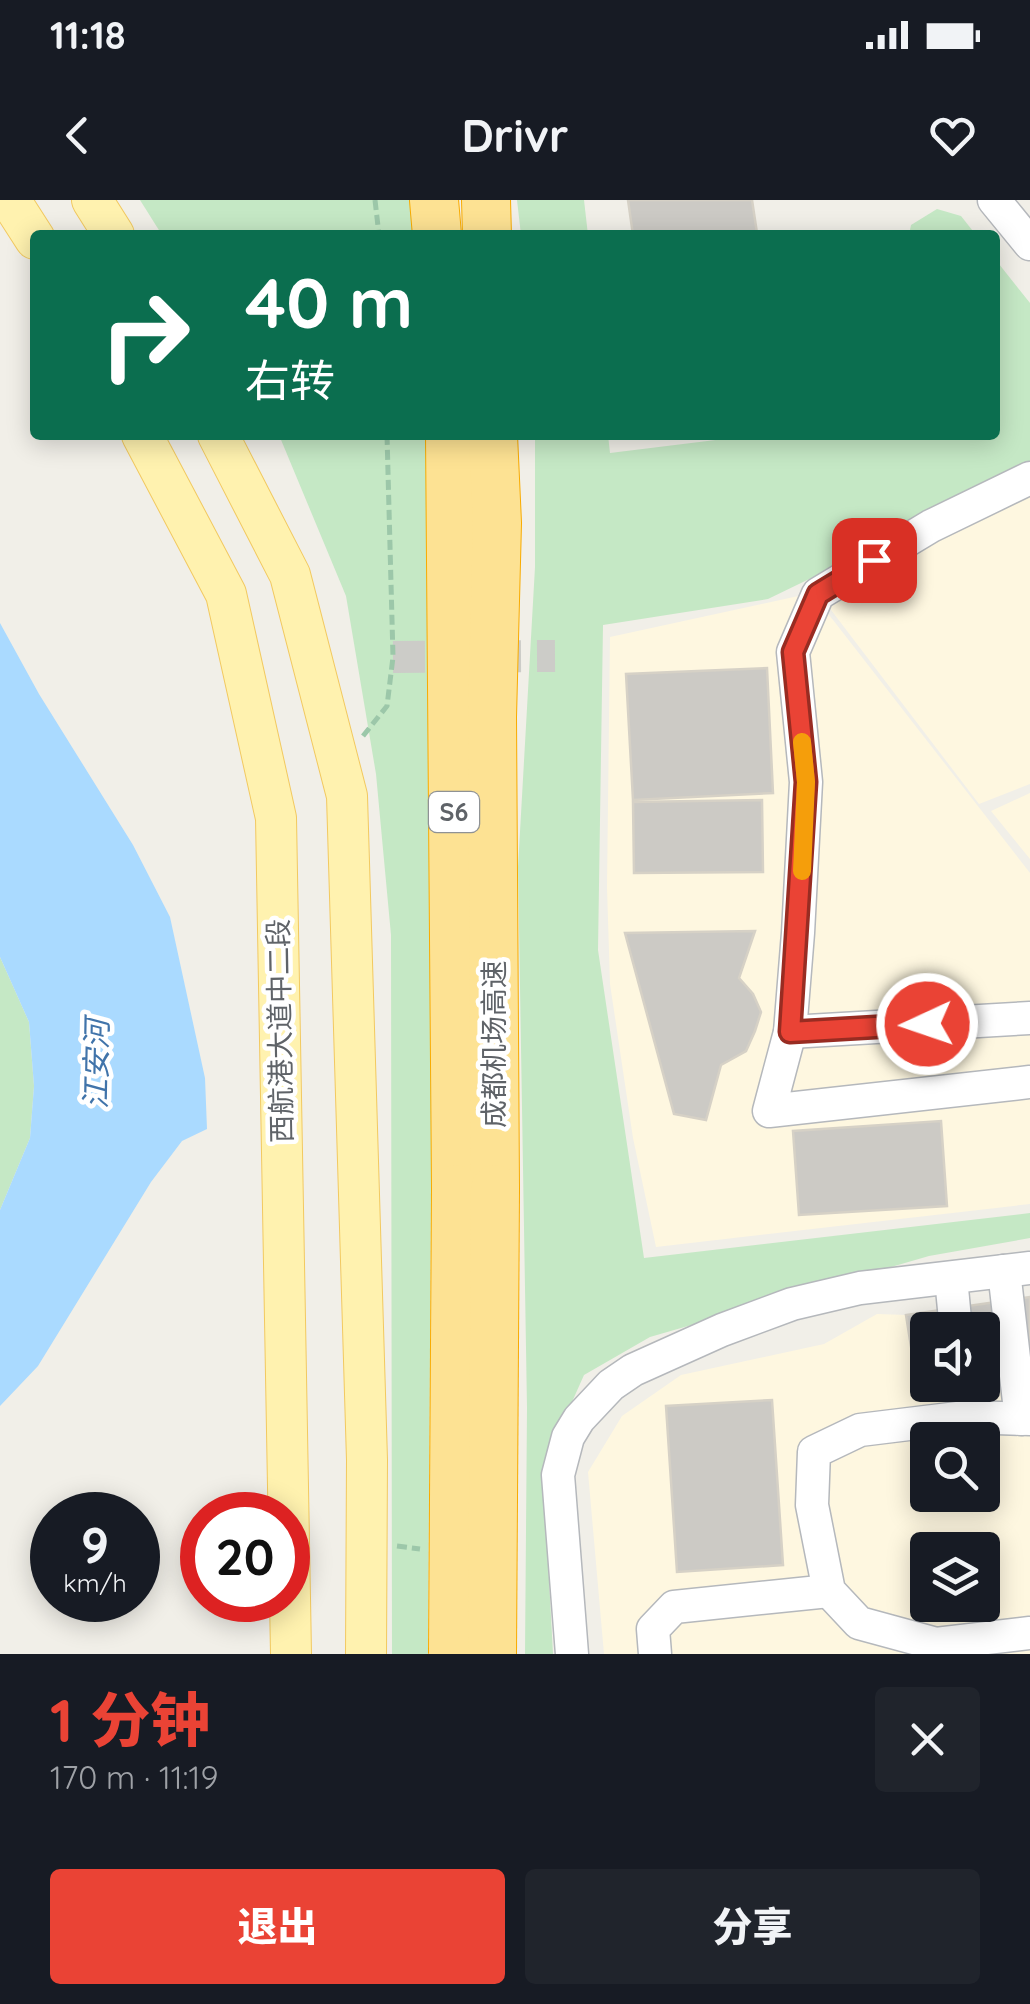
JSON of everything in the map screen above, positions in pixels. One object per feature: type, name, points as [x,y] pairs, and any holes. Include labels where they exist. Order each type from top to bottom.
[{"type":"highway","points":[[434,200],[437,230]]},
{"type":"highway","points":[[486,200],[487,230]]},
{"type":"highway","name":"成都机场高速","points":[[450,440],[492,1654]]},
{"type":"highway","name":"成都机场高速","points":[[453,1654],[476,1189],[492,717],[497,523],[493,440]]},
{"type":"main road","points":[[10,200],[30,231]]},
{"type":"main road","points":[[92,200],[111,230]]},
{"type":"main road","name":"西航港大道中二段","points":[[145,440],[226,594],[276,818],[291,1654]]},
{"type":"main road","points":[[221,440],[290,575],[347,796],[367,1460],[366,1654]]},
{"type":"main road","points":[[284,1492],[286,1468]]},
{"type":"main road","points":[[272,1654],[274,1622]]},
{"type":"street","points":[[994,200],[1030,244]]},
{"type":"street","points":[[1020,200],[1030,213]]},
{"type":"street","points":[[0,221],[30,248]]},
{"type":"street","points":[[1030,478],[931,526],[818,594],[793,652],[806,782],[790,1032],[769,1112],[1030,1082]]},
{"type":"street","points":[[790,1032],[1030,1018]]},
{"type":"street","points":[[572,1654],[558,1476],[568,1438],[595,1400],[633,1370],[792,1304],[860,1288],[1017,1270],[1026,1419],[967,1402]]},
{"type":"street","points":[[950,1278],[954,1312]]},
{"type":"street","points":[[960,1402],[860,1430],[814,1452],[812,1505],[829,1590],[859,1623],[936,1644],[1030,1633]]},
{"type":"street","points":[[654,1654],[653,1628],[674,1607],[829,1590]]},
{"type":"path","points":[[375,200],[379,230]]},
{"type":"path","points":[[340,766],[387,706],[393,657],[387,440]]},
{"type":"shaded area","points":[[1030,478],[1030,784],[979,804],[812,585]]},
{"type":"shaded area","points":[[812,593],[1030,873],[1030,1204],[656,1247],[633,1138],[610,984],[607,888],[610,637]]},
{"type":"shaded area","points":[[1030,793],[1030,859],[991,811]]},
{"type":"shaded area","points":[[1030,1297],[1030,1654],[604,1654],[588,1472],[622,1416],[681,1375],[824,1344],[877,1314],[910,1315],[910,1402],[1000,1402],[1000,1312],[928,1312]]},
{"type":"green space","points":[[140,200],[417,200],[421,230],[159,230]]},
{"type":"green space","points":[[517,200],[584,200],[587,230],[520,230]]},
{"type":"green space","points":[[937,209],[961,216],[972,230],[910,230],[911,225]]},
{"type":"green space","points":[[1000,265],[1030,303],[1030,472],[768,599],[603,625],[598,950],[644,1258],[1030,1213],[1030,1238],[929,1256],[650,1337],[584,1375],[543,1467],[553,1654],[525,1654],[527,1408],[518,867],[535,567],[535,440],[609,440],[610,453],[715,440],[1000,440]]},
{"type":"green space","points":[[281,440],[436,440],[428,1654],[392,1654],[391,935],[376,774],[346,596]]},
{"type":"green space","points":[[0,957],[29,1022],[34,1086],[30,1138],[0,1210]]},
{"type":"water","name":"江安河","points":[[0,623],[39,694],[133,845],[170,917],[205,1078],[207,1129],[182,1141],[151,1182],[38,1366],[0,1406],[0,1210],[30,1138],[34,1086],[29,1022],[0,957]]},
{"type":"building","points":[[628,200],[752,200],[757,230],[632,230]]},
{"type":"building","points":[[767,668],[773,793],[633,800],[626,674]]},
{"type":"building","points":[[762,800],[763,872],[634,873],[633,802]]},
{"type":"building","points":[[755,931],[739,978],[753,994],[761,1012],[755,1031],[746,1051],[721,1065],[706,1120],[674,1114],[625,933]]},
{"type":"building","points":[[941,1121],[947,1206],[799,1215],[793,1131]]},
{"type":"building","points":[[1030,1297],[1030,1342],[1000,1346],[1000,1312],[927,1312]]},
{"type":"building","points":[[772,1400],[783,1565],[677,1572],[666,1406]]},
{"type":"tunnel","points":[[393,657],[555,656]]},
{"type":"slow traffic","points":[[802,742],[806,782],[802,871]]},
{"type":"route","points":[[874,560],[818,594],[793,652],[806,782],[790,1032],[927,1024]]}]
